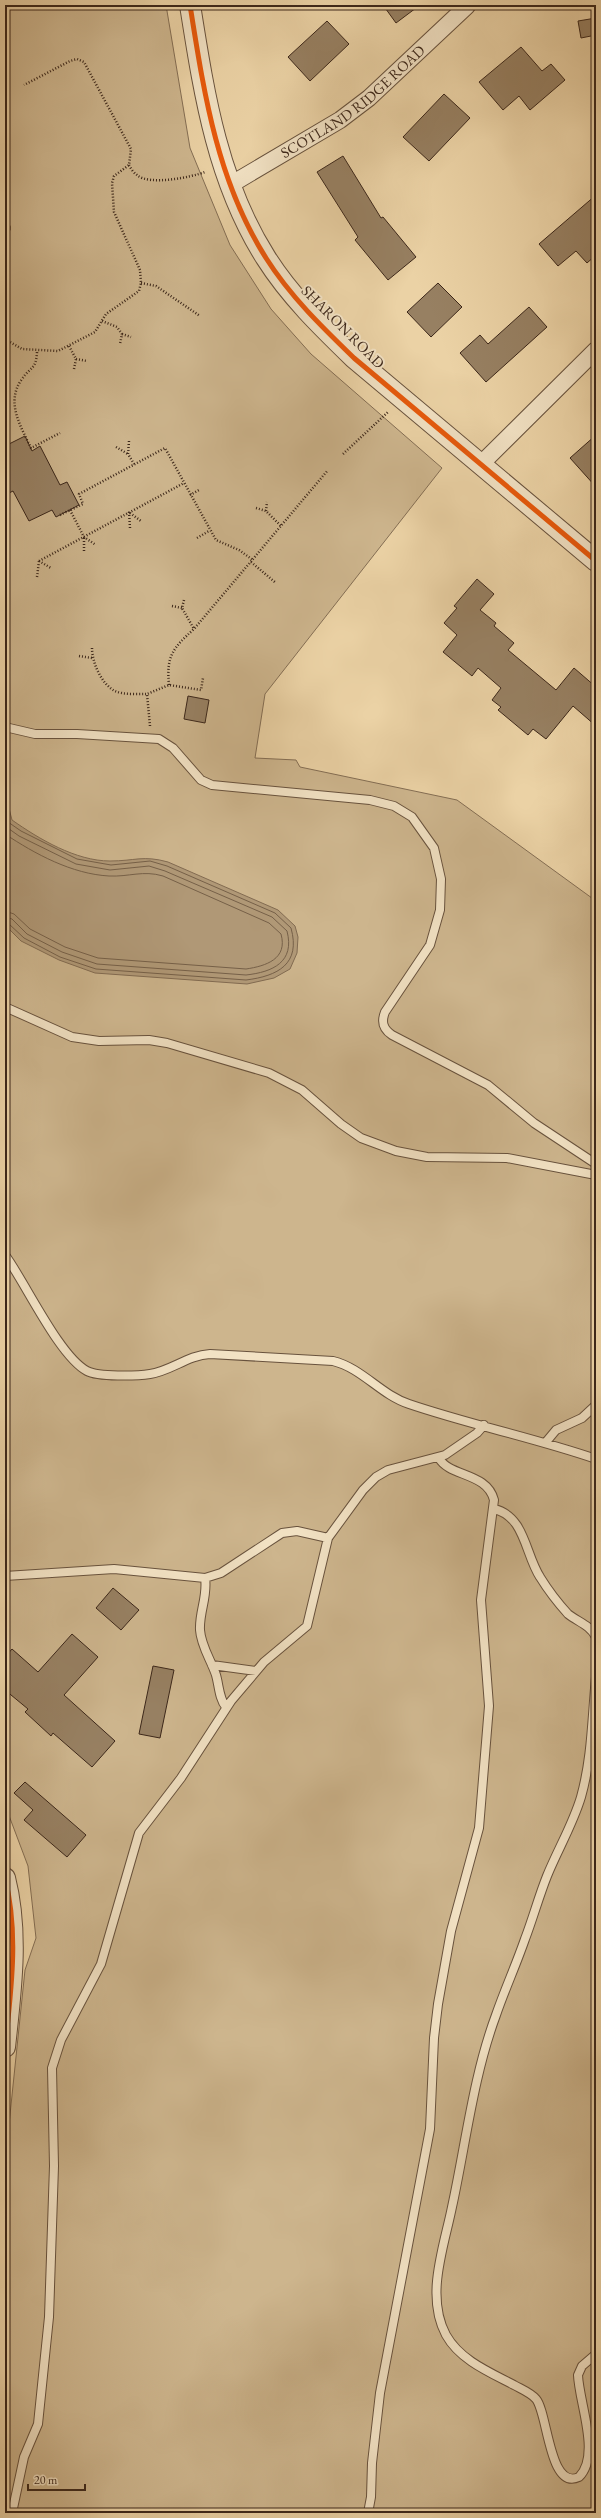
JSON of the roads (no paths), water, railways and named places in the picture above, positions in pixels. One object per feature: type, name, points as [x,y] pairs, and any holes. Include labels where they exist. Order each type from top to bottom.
[{"type":"street","name":"SHARON ROAD","points":[[190,5],[205,99],[222,166],[266,257],[290,291],[317,322],[354,358],[596,561]]},
{"type":"street","name":"SCOTLAND RIDGE ROAD","points":[[230,185],[340,120],[369,98],[467,6]]},
{"type":"street","points":[[480,465],[596,350]]},
{"type":"street","points":[[5,1878],[10,1905],[13,1946],[5,2047]]},
{"type":"lane","points":[[5,727],[35,734],[77,734],[151,738],[167,742],[201,780],[212,785],[370,800],[394,806],[412,817],[432,843],[436,855],[441,879],[440,910],[427,951],[385,1012],[383,1018],[384,1027],[392,1035],[488,1085],[534,1123],[596,1164]]},
{"type":"lane","points":[[5,1007],[72,1037],[98,1041],[149,1040],[167,1043],[269,1073],[302,1090],[341,1124],[361,1138],[396,1151],[421,1156],[507,1158],[596,1175]]},
{"type":"lane","points":[[5,1255],[53,1333],[77,1363],[90,1372],[152,1374],[198,1355],[210,1354],[333,1361],[348,1366],[378,1388],[405,1402],[546,1442],[596,1459]]},
{"type":"lane","points":[[546,1442],[556,1430],[582,1418],[596,1405]]},
{"type":"lane","points":[[12,2513],[24,2457],[38,2424],[49,2318],[54,2166],[51,2088],[55,2055],[65,2032],[101,1964],[139,1833],[181,1778],[226,1707],[271,1655],[304,1630],[309,1622],[328,1538],[354,1501],[376,1477],[396,1466],[439,1458],[477,1433],[484,1425]]},
{"type":"lane","points":[[368,2513],[371,2497],[372,2463],[380,2392],[428,2141],[434,2038],[439,1997],[453,1923],[478,1828],[489,1706],[481,1600],[494,1509],[493,1496],[488,1488],[474,1478],[443,1464],[439,1458]]},
{"type":"lane","points":[[494,1509],[501,1511],[513,1519],[520,1530],[530,1558],[543,1582],[567,1612],[591,1629],[596,1637]]},
{"type":"lane","points":[[5,1576],[48,1575],[114,1569],[205,1578],[221,1573],[282,1532],[297,1531],[328,1538]]},
{"type":"lane","points":[[205,1578],[206,1594],[200,1630],[212,1665],[222,1702],[226,1707]]},
{"type":"lane","points":[[212,1665],[256,1671]]},
{"type":"lane","points":[[596,1677],[591,1745],[585,1782],[578,1806],[546,1877],[484,2051],[469,2114],[439,2266],[437,2293],[441,2322],[453,2345],[474,2364],[527,2392],[538,2401],[544,2415],[553,2457],[564,2475],[570,2478],[579,2477],[588,2462],[590,2437],[578,2375],[582,2366],[596,2354]]},
{"type":"water","points":[[5,793],[12,820],[58,848],[97,860],[119,861],[152,859],[168,862],[278,910],[295,926],[298,937],[297,953],[290,969],[274,978],[247,984],[95,973],[59,960],[21,941],[5,925]]}]
